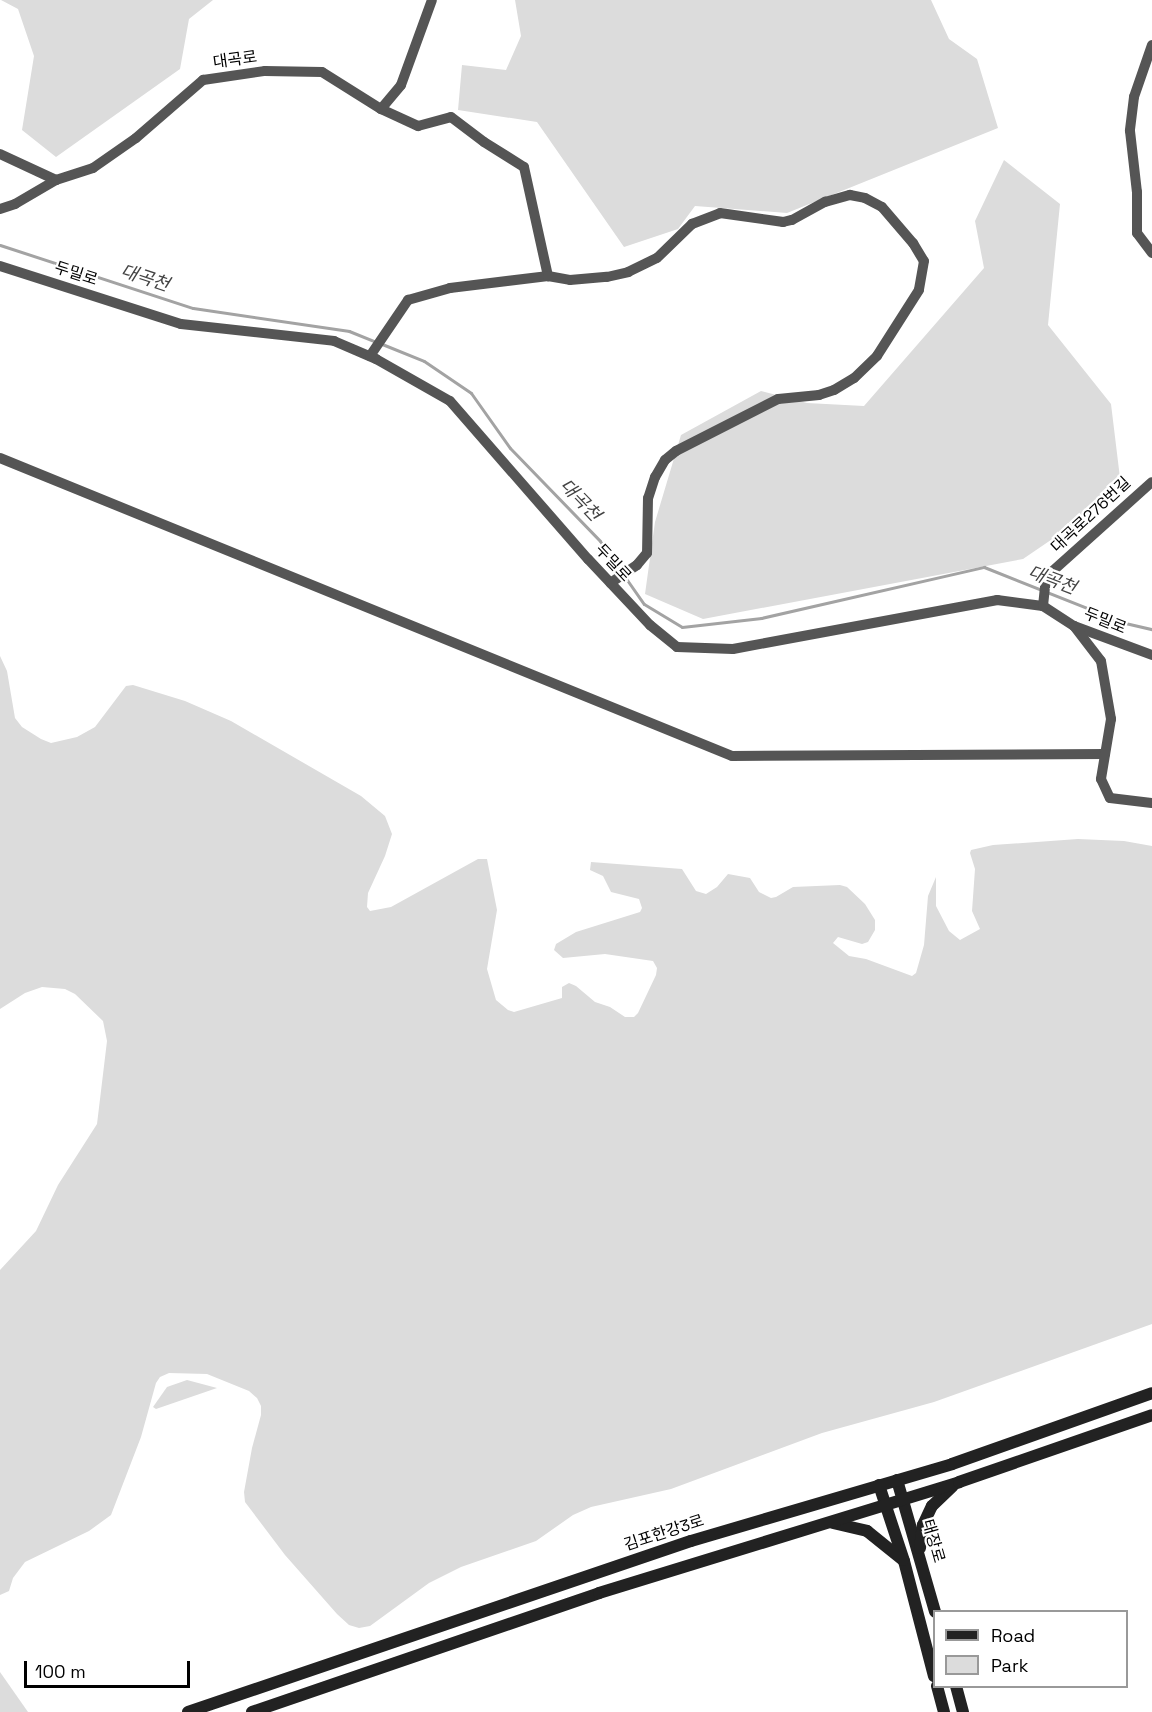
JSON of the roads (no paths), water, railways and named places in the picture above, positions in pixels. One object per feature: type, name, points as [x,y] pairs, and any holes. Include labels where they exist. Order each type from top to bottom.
[{"type":"street","points":[[381,109],[401,86],[432,0]]},
{"type":"street","points":[[1152,45],[1134,97],[1130,131],[1137,192],[1137,233],[1152,254]]},
{"type":"street","name":"대곡로","points":[[0,209],[15,204],[56,180],[93,168],[136,138],[203,80],[265,71],[322,72],[381,109],[418,126],[451,117],[484,142],[524,167],[548,276]]},
{"type":"street","points":[[0,154],[56,180]]},
{"type":"street","points":[[372,353],[408,300],[450,288],[548,276],[570,280],[607,277],[628,272],[657,258],[692,224],[704,217],[720,213],[783,222],[792,220],[825,202],[850,195],[865,198],[882,207],[913,243],[924,261],[919,290],[877,356],[854,378],[819,395],[778,399],[702,436],[665,460],[655,477],[648,498],[647,553],[614,581]]},
{"type":"street","name":"두밀로","points":[[0,266],[181,324],[334,341],[372,353],[450,401],[614,581],[650,625],[677,647],[733,649],[997,600],[1043,602],[1074,626],[1152,655]]},
{"type":"street","points":[[0,458],[732,756],[1105,754]]},
{"type":"street","name":"대곡로276번길","points":[[1043,602],[1046,577],[1152,482]]},
{"type":"street","points":[[1074,626],[1101,661],[1111,719],[1101,779],[1110,798],[1152,803]]},
{"type":"street","name":"김포한강3로","points":[[188,1712],[691,1541],[952,1464],[1152,1393]]},
{"type":"street","points":[[252,1712],[599,1593],[959,1482],[1152,1415]]},
{"type":"street","name":"태장로","points":[[897,1480],[935,1610]]},
{"type":"street","points":[[919,1552],[923,1525],[932,1506],[939,1497],[959,1482]]},
{"type":"street","points":[[879,1485],[904,1561],[933,1672]]},
{"type":"street","points":[[829,1522],[867,1531],[904,1561]]},
{"type":"street","points":[[938,1688],[944,1712]]},
{"type":"street","points":[[957,1688],[963,1712]]},
{"type":"waterway","name":"대곡천","points":[[0,245],[193,308],[349,331],[376,342]]},
{"type":"waterway","name":"대곡천","points":[[382,344],[424,361],[471,393],[510,448],[600,541],[621,571]]},
{"type":"waterway","name":"대곡천","points":[[625,577],[644,604],[682,627],[761,618],[984,567],[1125,623],[1152,629]]}]
